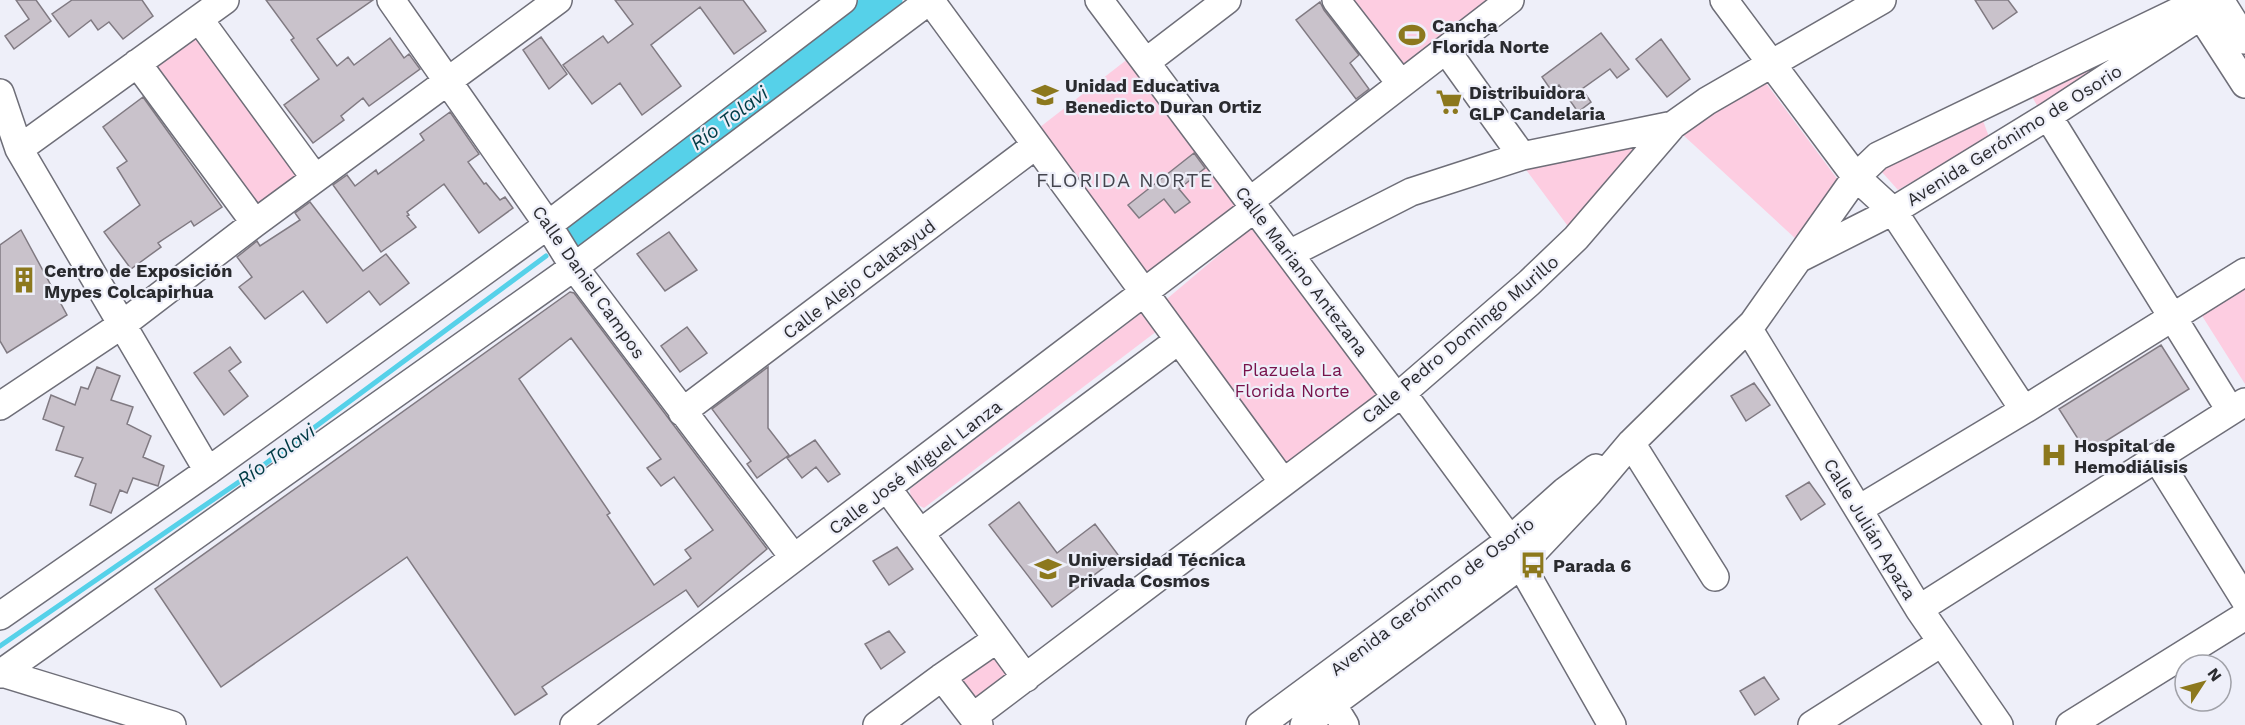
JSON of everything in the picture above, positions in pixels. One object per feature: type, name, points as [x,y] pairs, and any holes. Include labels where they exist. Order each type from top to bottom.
[{"type":"street","points":[[20,149],[225,0]]},
{"type":"street","name":"Calle Daniel Campos","points":[[392,0],[548,225],[574,267],[794,558]]},
{"type":"street","points":[[0,406],[123,324],[315,178],[558,0]]},
{"type":"street","points":[[0,616],[208,471],[548,225],[843,0]]},
{"type":"street","points":[[1,674],[574,267],[930,0],[1283,482]]},
{"type":"street","name":"Calle Mariano Antezana","points":[[1099,0],[1289,254],[1510,540],[1521,565],[1612,725]]},
{"type":"street","points":[[1146,62],[1227,0]]},
{"type":"street","points":[[1336,0],[1401,84]]},
{"type":"street","name":"Calle José Miguel Lanza","points":[[574,725],[1144,293],[1401,84],[1510,0]]},
{"type":"street","points":[[1724,0],[1856,177],[1893,211],[2024,410]]},
{"type":"street","name":"Calle Pedro Domingo Murillo","points":[[976,721],[1026,678],[1399,395],[1529,283],[1576,238],[1673,125],[1707,101],[1882,0]]},
{"type":"street","points":[[2208,5],[2245,40]]},
{"type":"street","points":[[2208,5],[2245,84]]},
{"type":"street","name":"Avenida Gerónimo de Osorio","points":[[1304,725],[1339,714],[1521,565],[1588,494],[1631,443],[1748,328],[1856,177],[1878,156],[1993,100],[2208,5]]},
{"type":"street","name":"Avenida Gerónimo de Osorio","points":[[1800,258],[1893,211],[2048,116],[2208,5]]},
{"type":"street","points":[[199,19],[315,178]]},
{"type":"street","points":[[1446,50],[1522,156]]},
{"type":"street","points":[[137,63],[255,223]]},
{"type":"street","points":[[0,93],[20,149],[208,471]]},
{"type":"street","points":[[1993,100],[2014,136]]},
{"type":"street","points":[[1919,609],[2237,406],[2173,316],[2048,116]]},
{"type":"street","points":[[1289,254],[1411,192],[1522,156],[1673,125]]},
{"type":"street","name":"Calle Alejo Calatayud","points":[[682,412],[1036,145]]},
{"type":"street","points":[[1858,509],[2024,410],[2245,272]]},
{"type":"street","name":"Calle Julián Apaza","points":[[1748,328],[1919,609],[2000,725]]},
{"type":"street","points":[[920,533],[1179,340]]},
{"type":"street","points":[[1631,443],[1715,577]]},
{"type":"street","name":"Avenida Gerónimo de Osorio","points":[[1260,725],[1510,540],[1564,491],[1631,443]]},
{"type":"street","points":[[2156,457],[2245,600]]},
{"type":"street","points":[[887,488],[1026,678]]},
{"type":"street","points":[[2070,725],[2245,616]]},
{"type":"street","points":[[877,725],[942,676],[997,639]]},
{"type":"street","points":[[1812,725],[1941,643]]},
{"type":"street","points":[[1,674],[172,725]]},
{"type":"street","points":[[942,676],[976,721]]},
{"type":"green space","name":"Cancha Florida Norte","points":[[1349,0],[1495,0],[1401,70]]},
{"type":"green space","points":[[200,35],[300,172],[254,206],[154,69]]},
{"type":"green space","points":[[2138,43],[2039,109],[2030,93]]},
{"type":"green space","points":[[1129,58],[1240,203],[1144,277],[1035,131]]},
{"type":"green space","points":[[1763,79],[1841,184],[1797,240],[1682,134]]},
{"type":"green space","points":[[1982,118],[1989,137],[1898,190],[1881,171],[1889,164]]},
{"type":"green space","points":[[1639,145],[1570,229],[1524,167]]},
{"type":"green space","name":"Plazuela La Florida Norte","points":[[1251,228],[1379,395],[1284,469],[1162,303]]},
{"type":"green space","points":[[2245,281],[2245,384],[2199,311]]},
{"type":"green space","points":[[1144,311],[1157,331],[924,508],[913,501],[910,489]]},
{"type":"green space","points":[[997,654],[1009,676],[987,697],[968,699],[960,682],[962,672]]},
{"type":"building","points":[[16,0],[36,0],[51,21],[14,49],[5,36],[29,19]]},
{"type":"building","points":[[72,0],[142,0],[153,16],[123,39],[109,22],[98,30],[91,20],[69,37],[52,14]]},
{"type":"building","points":[[266,0],[373,0],[317,39],[337,66],[348,57],[354,65],[390,38],[404,58],[409,54],[420,69],[369,106],[363,98],[341,116],[344,120],[313,143],[284,105],[319,79],[291,40],[294,38]]},
{"type":"building","points":[[615,0],[743,0],[766,31],[734,54],[700,7],[651,45],[681,86],[642,115],[620,83],[592,104],[563,65],[603,36],[608,43],[633,24]]},
{"type":"building","points":[[1975,0],[2008,0],[2017,12],[1993,29]]},
{"type":"building","points":[[1320,2],[1359,55],[1350,63],[1369,89],[1356,99],[1296,20]]},
{"type":"building","points":[[1601,33],[1629,69],[1617,78],[1610,69],[1582,89],[1591,102],[1578,112],[1559,85],[1551,90],[1542,77]]},
{"type":"building","points":[[541,37],[567,74],[549,89],[523,50]]},
{"type":"building","points":[[1661,39],[1690,79],[1667,97],[1636,59]]},
{"type":"building","points":[[143,97],[222,207],[194,226],[191,221],[158,243],[161,247],[131,269],[104,232],[140,205],[117,168],[127,161],[103,127]]},
{"type":"building","points":[[450,112],[479,154],[468,162],[484,184],[486,183],[500,200],[505,197],[513,208],[479,233],[444,184],[407,212],[409,215],[407,216],[416,227],[381,252],[333,185],[347,175],[355,186],[376,170],[378,174],[424,140],[420,134]]},
{"type":"building","points":[[1194,153],[1205,168],[1179,189],[1190,202],[1175,213],[1164,199],[1139,218],[1128,205]]},
{"type":"building","points":[[310,202],[363,271],[386,254],[409,283],[380,305],[369,291],[327,323],[303,291],[265,319],[239,287],[252,277],[237,257],[257,241],[260,246],[300,220],[295,213]]},
{"type":"building","name":"Centro de Exposición Mypes Colcapirhua","points":[[21,230],[67,315],[7,353],[0,341],[0,245]]},
{"type":"building","points":[[669,232],[697,270],[665,291],[637,254]]},
{"type":"building","points":[[570,292],[574,293],[767,549],[698,607],[686,590],[542,687],[547,694],[515,715],[407,557],[221,687],[155,589]],"holes":[[[571,338],[661,459],[647,468],[661,486],[674,477],[713,530],[685,550],[691,558],[654,585],[607,515],[610,513],[519,379]]]},
{"type":"building","points":[[687,327],[707,353],[680,372],[661,346]]},
{"type":"building","name":"Hospital de Hemodiálisis","points":[[2161,345],[2189,389],[2087,453],[2059,409]]},
{"type":"building","points":[[230,347],[241,362],[229,371],[248,396],[224,415],[194,373]]},
{"type":"building","points":[[97,367],[120,376],[111,400],[133,407],[127,424],[151,436],[143,457],[164,466],[158,486],[133,478],[127,493],[120,490],[111,513],[90,505],[96,484],[75,476],[83,458],[56,450],[64,427],[43,419],[51,395],[75,405],[81,387],[88,389]]},
{"type":"building","points":[[768,367],[768,428],[789,455],[757,478],[747,464],[751,461],[712,409]]},
{"type":"building","points":[[1754,383],[1770,405],[1746,421],[1731,396]]},
{"type":"building","points":[[815,440],[840,474],[828,482],[816,467],[802,478],[787,458]]},
{"type":"building","points":[[1809,482],[1825,504],[1801,520],[1786,496]]},
{"type":"building","name":"Universidad Técnica Privada Cosmos","points":[[1019,502],[1057,553],[1095,524],[1119,556],[1052,607],[989,525]]},
{"type":"building","points":[[897,547],[913,569],[889,585],[873,561]]},
{"type":"building","points":[[889,631],[905,652],[881,669],[865,644]]},
{"type":"building","points":[[1764,677],[1779,699],[1755,715],[1740,691]]},
{"type":"waterway","name":"Río Tolavi","points":[[571,237],[886,0]]},
{"type":"waterway","name":"Río Tolavi","points":[[0,646],[265,464],[546,256]]},
{"type":"place","name":"Cancha Florida Norte","points":[[1412,35]]},
{"type":"place","name":"Unidad Educativa Benedicto Duran Ortiz","points":[[1045,95]]},
{"type":"place","name":"Distribuidora GLP Candelaria","points":[[1449,102]]},
{"type":"place","name":"Centro de Exposición Mypes Colcapirhua","points":[[24,280]]},
{"type":"place","name":"Hospital de Hemodiálisis","points":[[2054,455]]},
{"type":"place","name":"Parada 6","points":[[1533,565]]},
{"type":"place","name":"Universidad Técnica Privada Cosmos","points":[[1048,569]]},
{"type":"district","name":"FLORIDA NORTE","points":[[1125,180]]}]
